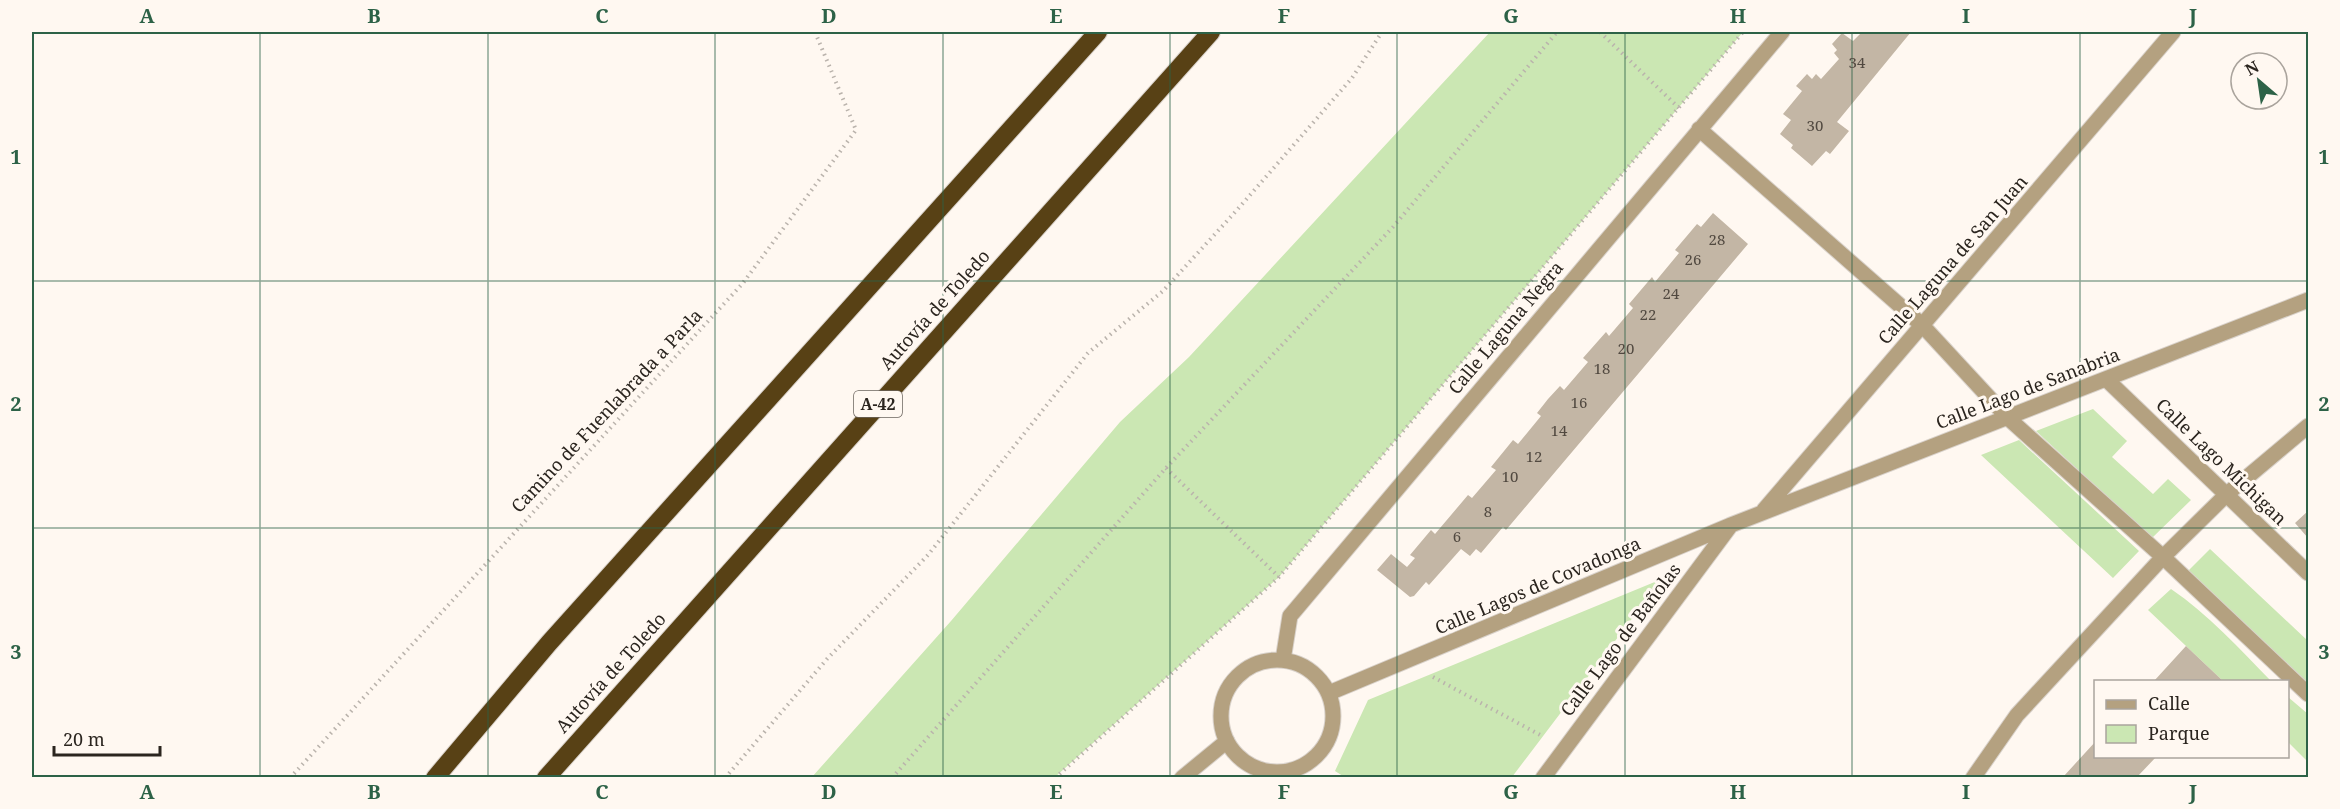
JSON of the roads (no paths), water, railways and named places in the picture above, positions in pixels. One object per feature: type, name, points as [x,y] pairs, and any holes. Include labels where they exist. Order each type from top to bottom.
[{"type":"highway","points":[[435,777],[549,643],[1098,32]]},
{"type":"highway","name":"Autovía de Toledo","points":[[546,777],[1211,32]]},
{"type":"street","name":"Calle Laguna Negra","points":[[1283,660],[1290,616],[1782,32]]},
{"type":"street","name":"Calle Laguna de San Juan","points":[[1762,513],[2174,32]]},
{"type":"street","points":[[1699,129],[1922,326],[2008,418],[2163,557],[2308,694]]},
{"type":"street","name":"Calle Lago de Sanabria","points":[[1762,513],[2308,300]]},
{"type":"street","name":"Calle Lago Michigan","points":[[2106,379],[2308,573]]},
{"type":"street","points":[[1972,777],[2018,715],[2163,557],[2227,494],[2308,426]]},
{"type":"street","name":"Calle Lagos de Covadonga","points":[[1329,693],[1406,663],[1762,513]]},
{"type":"street","name":"Calle Lago de Bañolas","points":[[1543,777],[1731,525]]},
{"type":"street","points":[[1283,660],[1302,665],[1318,677],[1329,693],[1334,712],[1331,731],[1322,749],[1294,774],[1255,767],[1239,756],[1227,741],[1221,711],[1226,692],[1237,676],[1264,662],[1283,660]]},
{"type":"street","points":[[1182,777],[1227,741]]}]
